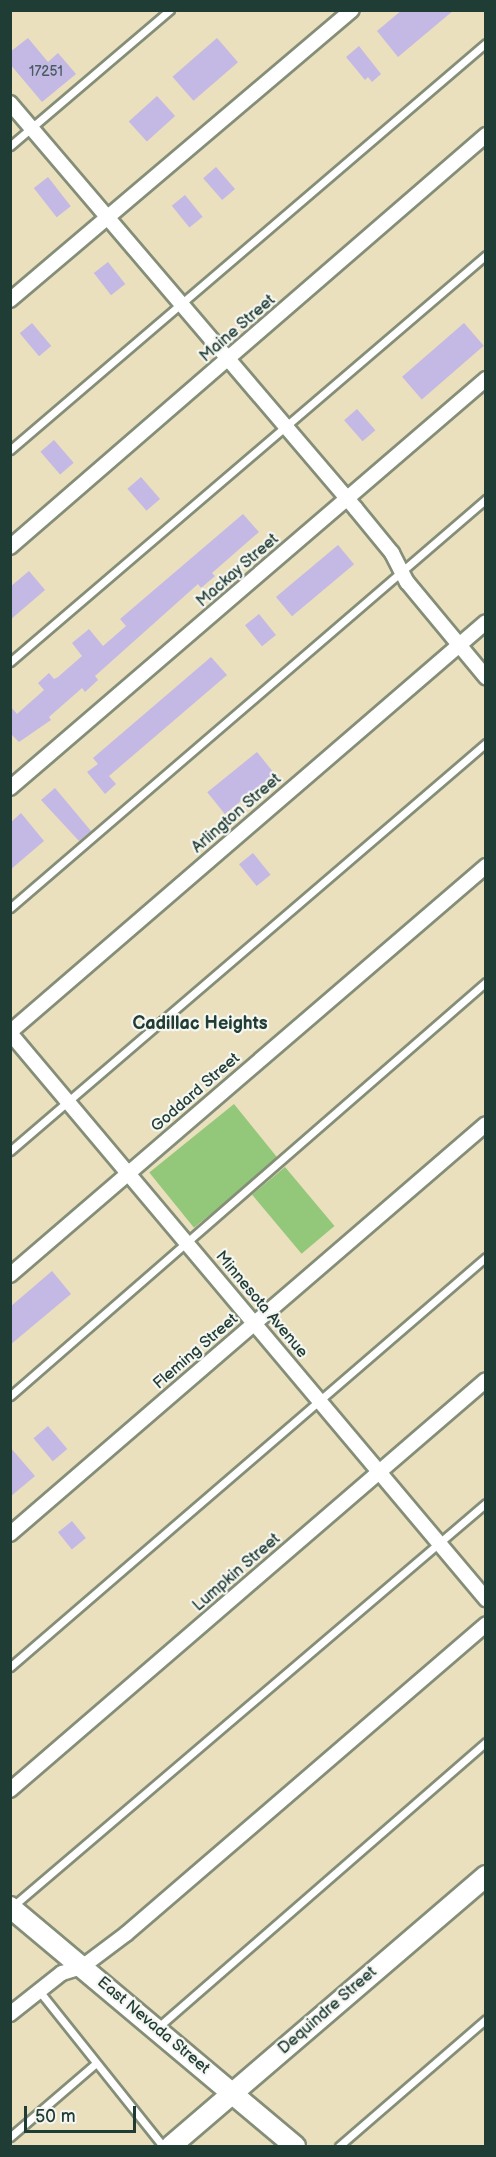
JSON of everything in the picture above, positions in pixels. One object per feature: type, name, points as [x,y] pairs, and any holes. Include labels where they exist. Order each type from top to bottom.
[{"type":"street","points":[[10,300],[352,10]]},
{"type":"street","points":[[10,104],[106,219],[348,498],[392,554],[401,573],[486,677]]},
{"type":"street","name":"Maine Street","points":[[10,547],[486,135]]},
{"type":"street","name":"Mackay Street","points":[[10,788],[486,379]]},
{"type":"street","name":"Arlington Street","points":[[10,1032],[486,622]]},
{"type":"street","name":"Goddard Street","points":[[10,1275],[486,866]]},
{"type":"street","name":"Minnesota Avenue","points":[[10,1032],[486,1599]]},
{"type":"street","name":"Fleming Street","points":[[10,1534],[486,1124]]},
{"type":"street","name":"Lumpkin Street","points":[[10,1790],[486,1380]]},
{"type":"street","points":[[10,2014],[62,1973],[82,1967],[126,1934],[486,1624]]},
{"type":"street","name":"Dequindre Street","points":[[171,2146],[486,1876]]},
{"type":"street","name":"East Nevada Street","points":[[11,1907],[295,2146]]},
{"type":"lane","points":[[10,146],[170,10]]},
{"type":"lane","points":[[10,450],[486,43]]},
{"type":"lane","points":[[10,662],[486,255]]},
{"type":"lane","points":[[10,908],[486,499]]},
{"type":"lane","points":[[10,1151],[486,743]]},
{"type":"lane","points":[[10,1396],[486,982]]},
{"type":"lane","points":[[10,1667],[486,1257]]},
{"type":"lane","points":[[11,1907],[486,1503]]},
{"type":"lane","points":[[156,2029],[486,1742]]},
{"type":"lane","points":[[40,1992],[162,2146]]},
{"type":"lane","points":[[339,2146],[486,2019]]},
{"type":"lane","points":[[10,2137],[96,2063]]},
{"type":"green space","points":[[234,1104],[279,1159],[194,1228],[149,1173]]},
{"type":"green space","points":[[285,1167],[334,1226],[302,1254],[252,1195]]},
{"type":"building","points":[[402,10],[454,10],[398,57],[377,31]]},
{"type":"building","points":[[28,38],[48,62],[58,53],[76,74],[42,102],[10,64],[10,52]]},
{"type":"building","points":[[217,38],[238,62],[193,101],[172,77]]},
{"type":"building","points":[[359,46],[381,74],[372,82],[368,77],[365,80],[346,57]]},
{"type":"building","points":[[157,96],[175,116],[147,141],[129,121]]},
{"type":"building","points":[[216,167],[235,189],[222,200],[203,178]]},
{"type":"building","points":[[48,177],[71,206],[57,217],[34,188]]},
{"type":"building","points":[[185,195],[203,217],[189,227],[172,206]]},
{"type":"building","points":[[108,262],[125,284],[111,295],[94,273]]},
{"type":"building","points":[[32,323],[51,346],[39,356],[20,333]]},
{"type":"building","points":[[464,323],[484,346],[422,399],[402,377]]},
{"type":"building","points":[[357,409],[375,430],[363,441],[344,420]]},
{"type":"building","points":[[54,440],[74,463],[60,474],[40,452]]},
{"type":"building","points":[[141,477],[160,499],[146,511],[127,489]]},
{"type":"building","points":[[243,514],[259,532],[212,573],[215,576],[201,588],[198,584],[95,676],[98,680],[85,692],[82,688],[49,717],[51,720],[19,742],[10,733],[10,706],[17,714],[44,690],[38,683],[49,673],[54,679],[58,677],[82,656],[72,643],[89,629],[103,646],[126,626],[120,619]]},
{"type":"building","points":[[338,545],[354,564],[292,616],[276,597]]},
{"type":"building","points":[[29,571],[45,590],[10,620],[10,587]]},
{"type":"building","points":[[259,614],[276,635],[262,646],[245,625]]},
{"type":"building","points":[[211,657],[227,675],[109,776],[116,784],[105,794],[87,772],[98,764],[93,758]]},
{"type":"building","points":[[257,752],[275,774],[225,814],[207,792]]},
{"type":"building","points":[[55,788],[91,831],[79,841],[41,800]]},
{"type":"building","points":[[21,813],[44,841],[10,870],[10,823]]},
{"type":"building","points":[[253,853],[271,875],[257,886],[239,864]]},
{"type":"building","points":[[52,1271],[71,1294],[10,1345],[10,1307]]},
{"type":"building","points":[[48,1426],[67,1449],[53,1461],[33,1438]]},
{"type":"building","points":[[10,1447],[35,1476],[10,1497]]},
{"type":"building","points":[[72,1521],[86,1538],[72,1549],[58,1532]]},
{"type":"district","name":"Cadillac Heights","points":[[200,1024]]}]
